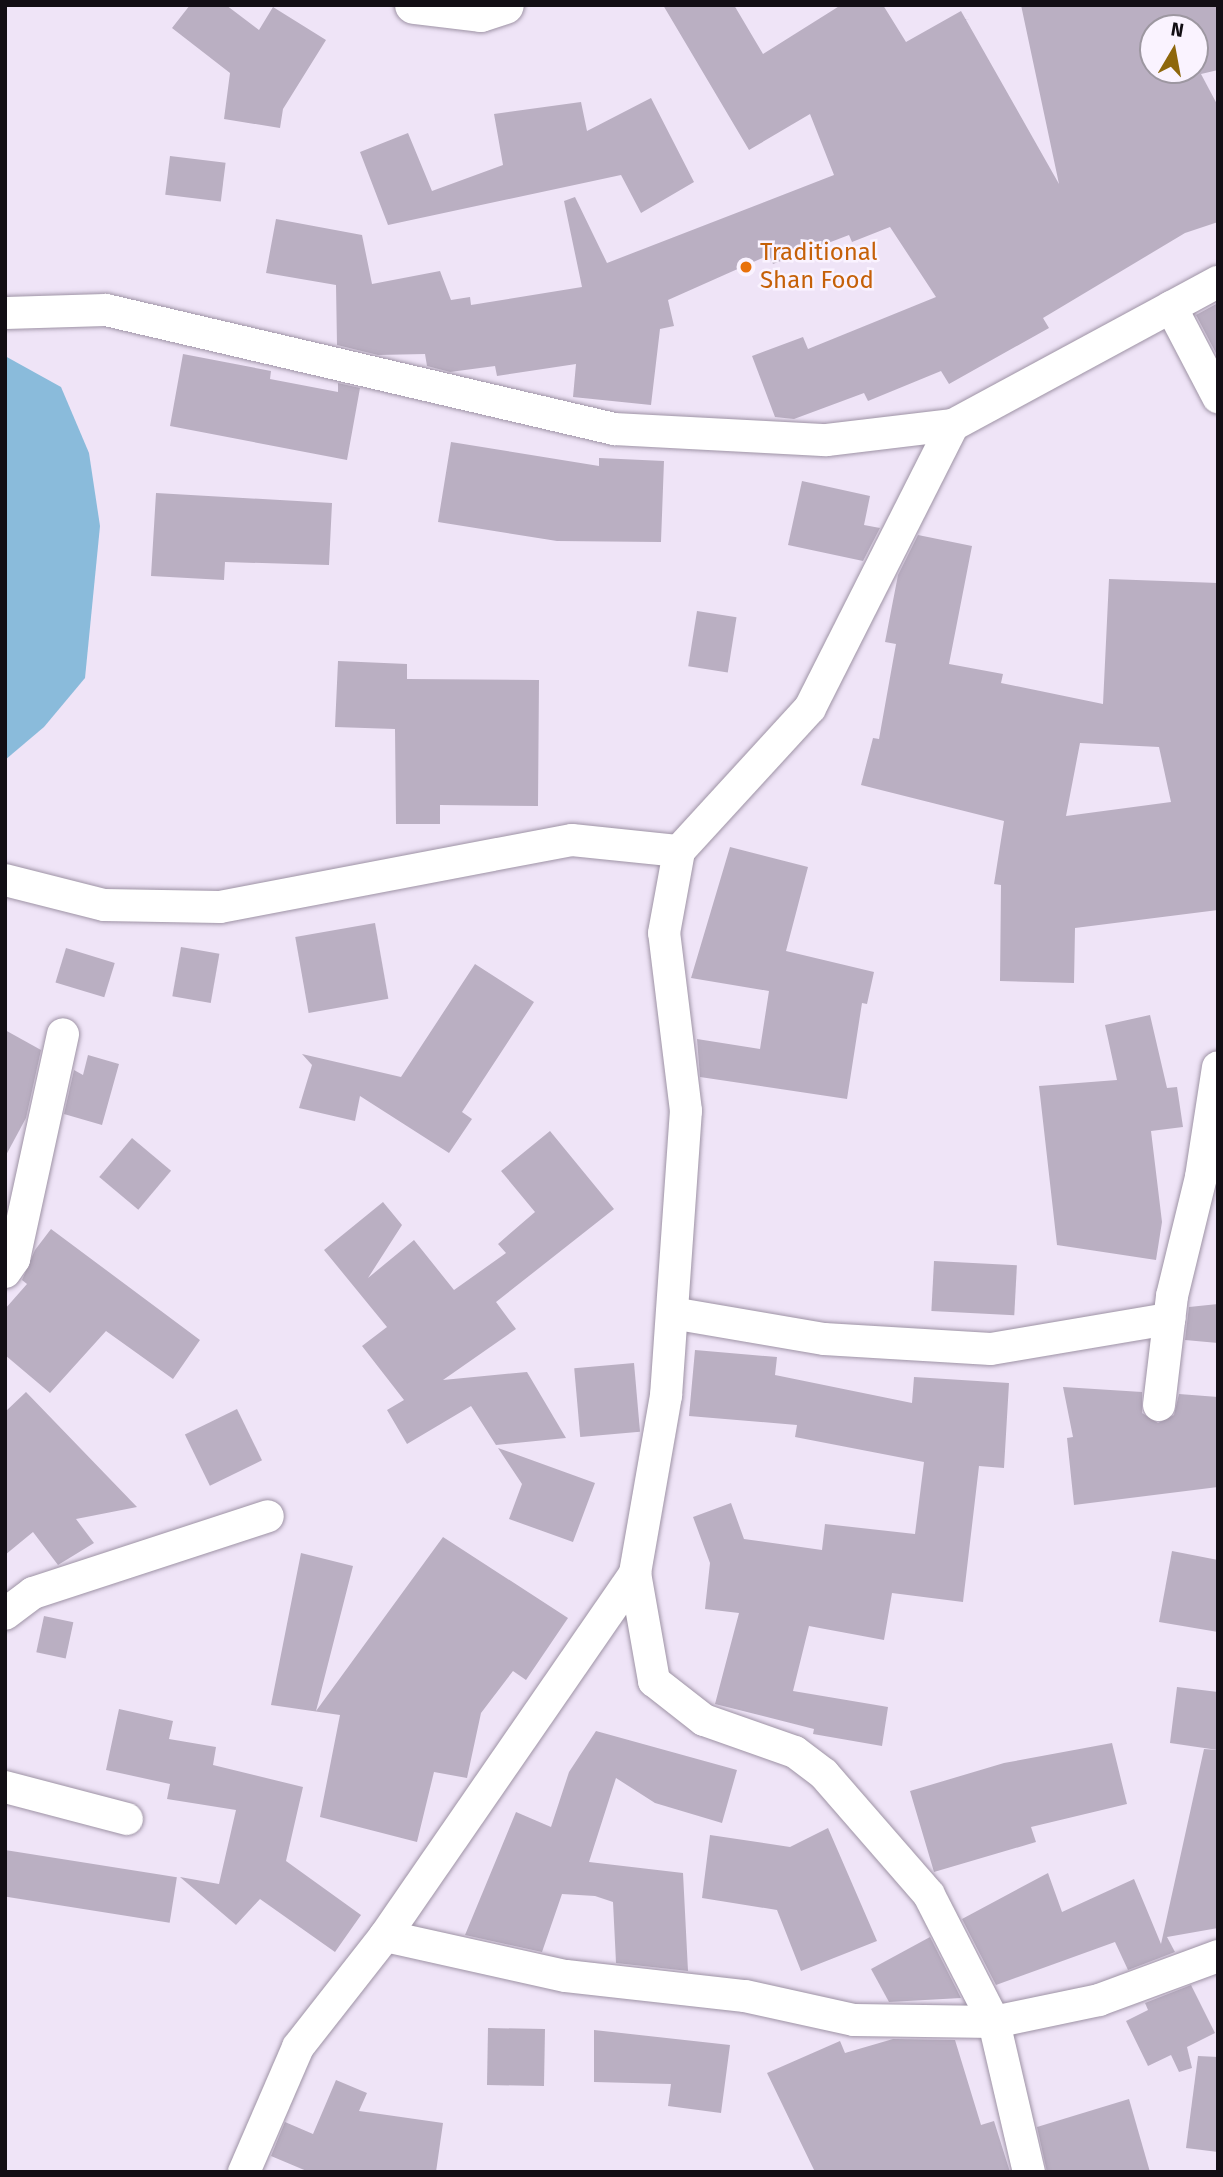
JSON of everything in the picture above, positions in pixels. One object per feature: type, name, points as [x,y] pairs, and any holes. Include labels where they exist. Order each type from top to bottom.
[{"type":"street","points":[[414,5],[481,13],[505,5]]},
{"type":"street","points":[[5,313],[106,310],[614,429],[827,440],[953,425],[1218,282]]},
{"type":"street","points":[[1171,307],[1218,397]]},
{"type":"street","points":[[953,425],[810,708],[679,851],[664,933],[686,1111],[666,1396],[635,1573],[654,1681],[705,1720],[795,1752],[824,1774],[929,1895],[994,2022],[1029,2172]]},
{"type":"street","points":[[5,880],[104,905],[220,907],[572,840],[679,851]]},
{"type":"street","points":[[5,1272],[14,1259],[63,1034]]},
{"type":"street","points":[[1159,1405],[1169,1319],[1218,1067]]},
{"type":"street","points":[[672,1312],[824,1339],[991,1349],[1169,1319]]},
{"type":"street","points":[[5,1614],[33,1593],[268,1516]]},
{"type":"street","points":[[244,2172],[299,2047],[385,1936],[635,1573]]},
{"type":"street","points":[[5,1787],[127,1819]]},
{"type":"street","points":[[385,1936],[566,1976],[744,1996],[854,2020],[994,2022],[1099,2000],[1218,1956]]},
{"type":"water","points":[[5,356],[61,387],[89,453],[100,526],[85,678],[44,727],[5,760]]},
{"type":"building","points":[[190,5],[226,5],[259,30],[273,7],[326,40],[283,109],[280,128],[224,119],[230,73],[172,28]]},
{"type":"building","points":[[663,5],[734,5],[763,54],[841,5],[883,5],[906,42],[961,11],[1059,184],[1021,5],[1218,5],[1218,70],[1209,72],[1209,14],[1139,14],[1139,84],[1206,84],[1218,106],[1218,222],[1185,233],[1043,318],[1049,328],[949,384],[941,371],[868,401],[864,393],[794,419],[775,417],[752,356],[803,337],[808,349],[936,297],[890,227],[852,242],[849,235],[773,264],[769,255],[668,300],[674,326],[660,329],[651,405],[573,397],[576,364],[497,376],[495,366],[450,372],[427,366],[425,354],[378,355],[337,345],[336,285],[266,273],[276,219],[362,235],[372,284],[440,271],[451,300],[470,297],[471,305],[582,287],[564,201],[575,197],[607,263],[834,175],[810,114],[749,150]]},
{"type":"building","points":[[651,98],[694,182],[641,213],[621,175],[388,225],[360,152],[408,133],[432,191],[503,165],[494,114],[581,102],[587,131]]},
{"type":"building","points":[[170,156],[226,163],[221,202],[165,195]]},
{"type":"building","points":[[1218,303],[1218,357],[1196,315]]},
{"type":"building","points":[[183,354],[271,371],[270,379],[338,392],[338,383],[360,388],[347,460],[170,426]]},
{"type":"building","points":[[451,442],[599,466],[599,458],[664,461],[661,542],[557,541],[438,522]]},
{"type":"building","points":[[802,481],[870,496],[864,525],[880,528],[863,561],[788,545]]},
{"type":"building","points":[[156,493],[332,503],[329,565],[225,562],[224,580],[151,576]]},
{"type":"building","points":[[918,535],[972,546],[949,664],[1003,674],[1001,683],[1103,704],[1109,579],[1218,583],[1218,910],[1075,928],[1074,983],[1000,981],[1001,885],[994,884],[1004,821],[861,785],[873,738],[879,739],[896,644],[885,642],[898,575]],"holes":[[[1080,743],[1159,747],[1171,802],[1066,816]]]},
{"type":"building","points":[[697,611],[737,617],[728,673],[688,666]]},
{"type":"building","points":[[338,661],[407,664],[407,679],[539,680],[538,806],[440,805],[440,824],[396,824],[395,729],[335,727]]},
{"type":"building","points":[[730,847],[808,867],[786,951],[874,972],[867,1004],[862,1003],[847,1099],[700,1077],[697,1039],[760,1049],[769,991],[691,978]]},
{"type":"building","points":[[375,923],[388,999],[309,1013],[295,937]]},
{"type":"building","points":[[181,947],[219,954],[211,1003],[172,996]]},
{"type":"building","points":[[66,948],[115,963],[104,997],[55,982]]},
{"type":"building","points":[[475,964],[534,1002],[462,1112],[472,1119],[449,1153],[360,1096],[355,1121],[299,1108],[312,1065],[302,1054],[401,1077]]},
{"type":"building","points":[[1150,1015],[1167,1088],[1177,1087],[1183,1127],[1151,1131],[1162,1222],[1156,1260],[1057,1245],[1039,1086],[1117,1080],[1105,1025]]},
{"type":"building","points":[[5,1030],[41,1050],[26,1118],[5,1157]]},
{"type":"building","points":[[88,1055],[119,1064],[102,1125],[64,1114],[74,1070],[83,1075]]},
{"type":"building","points":[[550,1131],[614,1209],[496,1302],[516,1329],[443,1380],[527,1372],[566,1438],[496,1445],[471,1406],[407,1444],[387,1410],[404,1400],[362,1346],[387,1327],[324,1250],[383,1202],[402,1225],[368,1278],[414,1240],[454,1290],[506,1253],[498,1244],[535,1212],[501,1171]]},
{"type":"building","points":[[132,1138],[171,1171],[138,1210],[99,1177]]},
{"type":"building","points":[[51,1229],[200,1340],[173,1379],[106,1331],[50,1393],[5,1355],[5,1309],[27,1284],[22,1280],[35,1250]]},
{"type":"building","points":[[934,1261],[1017,1265],[1014,1315],[931,1311]]},
{"type":"building","points":[[1218,1304],[1218,1343],[1185,1340],[1189,1307]]},
{"type":"building","points":[[695,1350],[777,1357],[775,1375],[912,1403],[914,1377],[1009,1383],[1004,1468],[979,1466],[963,1602],[892,1593],[884,1640],[809,1626],[793,1691],[888,1707],[882,1746],[813,1734],[814,1729],[715,1704],[739,1613],[705,1609],[710,1563],[693,1517],[731,1503],[744,1539],[822,1550],[825,1524],[915,1534],[924,1462],[795,1437],[797,1425],[689,1416]]},
{"type":"building","points":[[634,1363],[640,1432],[580,1437],[574,1368]]},
{"type":"building","points":[[1063,1387],[1142,1392],[1142,1413],[1158,1423],[1174,1415],[1179,1394],[1218,1397],[1218,1487],[1074,1505],[1067,1438],[1073,1437]]},
{"type":"building","points":[[26,1392],[137,1507],[76,1519],[94,1543],[58,1565],[33,1532],[5,1555],[5,1412]]},
{"type":"building","points":[[237,1409],[262,1460],[210,1486],[185,1434]]},
{"type":"building","points":[[498,1448],[595,1483],[573,1542],[509,1519],[522,1484]]},
{"type":"building","points":[[443,1537],[568,1618],[526,1680],[513,1671],[481,1713],[467,1778],[434,1772],[417,1842],[320,1817],[340,1715],[271,1705],[301,1553],[353,1566],[316,1711]]},
{"type":"building","points":[[1172,1551],[1218,1560],[1218,1632],[1159,1622]]},
{"type":"building","points":[[44,1616],[73,1622],[66,1658],[36,1652]]},
{"type":"building","points":[[1177,1687],[1218,1692],[1218,1750],[1170,1743]]},
{"type":"building","points":[[119,1709],[173,1721],[169,1739],[216,1747],[213,1765],[303,1787],[286,1861],[361,1915],[335,1952],[260,1899],[236,1925],[180,1877],[219,1884],[236,1810],[167,1799],[170,1784],[106,1770]]},
{"type":"building","points":[[596,1731],[737,1770],[722,1823],[655,1803],[616,1778],[589,1862],[683,1873],[688,1971],[616,1963],[613,1902],[595,1896],[562,1894],[542,1952],[465,1935],[516,1812],[551,1827],[569,1772]]},
{"type":"building","points":[[1112,1743],[1127,1804],[1031,1827],[1036,1842],[934,1872],[910,1791],[1004,1763]]},
{"type":"building","points":[[1204,1749],[1218,1750],[1218,1928],[1167,1937],[1175,1952],[1128,1970],[1115,1942],[996,1985],[962,1919],[1048,1873],[1062,1912],[1134,1879],[1161,1944]]},
{"type":"building","points":[[828,1828],[877,1941],[801,1971],[777,1910],[702,1898],[710,1835],[790,1847]]},
{"type":"building","points":[[5,1850],[177,1877],[170,1923],[5,1897]]},
{"type":"building","points":[[930,1937],[961,1998],[889,2002],[871,1969]]},
{"type":"building","points":[[1191,1985],[1215,2033],[1187,2047],[1192,2068],[1179,2072],[1171,2055],[1148,2066],[1126,2021],[1148,2010],[1145,2003]]},
{"type":"building","points":[[488,2028],[545,2029],[544,2086],[487,2085]]},
{"type":"building","points":[[594,2030],[730,2045],[721,2113],[668,2106],[671,2084],[594,2082]]},
{"type":"building","points":[[893,2039],[955,2040],[981,2125],[994,2121],[1010,2172],[815,2172],[767,2073],[840,2041],[845,2053]]},
{"type":"building","points":[[1198,2056],[1218,2057],[1218,2152],[1186,2148]]},
{"type":"building","points":[[336,2080],[367,2093],[359,2111],[443,2123],[436,2172],[309,2172],[271,2156],[285,2122],[313,2134]]},
{"type":"building","points":[[1129,2099],[1150,2172],[1047,2172],[1037,2127]]},
{"type":"place","name":"Traditional Shan Food","points":[[746,267]]}]
